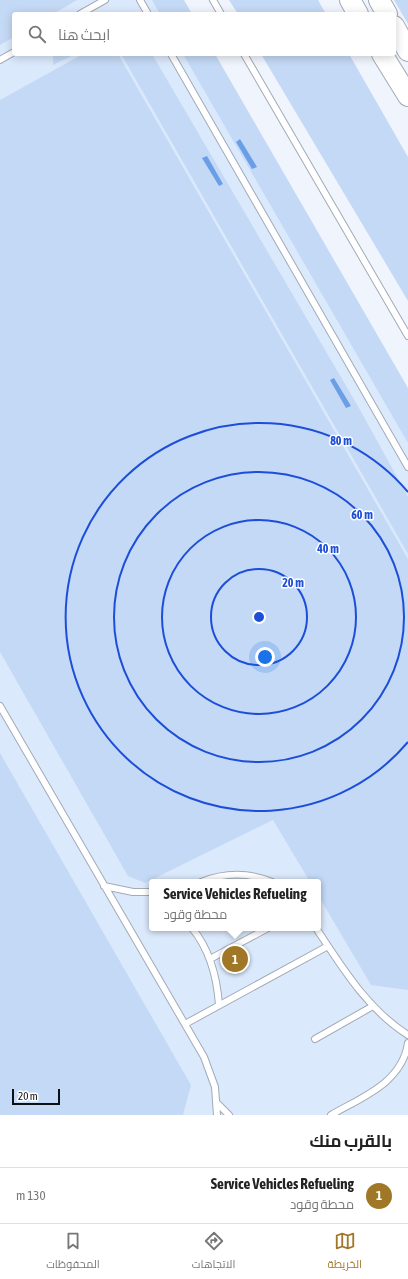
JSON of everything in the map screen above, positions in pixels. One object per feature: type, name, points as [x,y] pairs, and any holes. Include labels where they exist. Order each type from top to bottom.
[{"type":"main road","points":[[350,0],[357,12]]},
{"type":"main road","points":[[379,0],[386,12]]},
{"type":"main road","points":[[396,30],[408,51]]},
{"type":"main road","points":[[383,56],[408,96]]},
{"type":"lane","points":[[84,12],[105,0]]},
{"type":"lane","points":[[140,0],[147,12]]},
{"type":"lane","points":[[213,0],[220,12]]},
{"type":"lane","points":[[0,60],[12,53]]},
{"type":"lane","points":[[172,56],[408,467]]},
{"type":"lane","points":[[245,56],[408,336]]},
{"type":"lane","points":[[0,706],[211,1071],[217,1102],[217,1115]]},
{"type":"lane","points":[[210,879],[223,875],[236,874],[254,876],[263,879]]},
{"type":"lane","points":[[104,886],[119,890],[149,893]]},
{"type":"lane","points":[[194,931],[210,959],[217,982],[219,1005]]},
{"type":"lane","points":[[210,959],[262,931]]},
{"type":"lane","points":[[318,931],[351,979],[373,1006],[408,1035]]},
{"type":"lane","points":[[185,1024],[328,946]]},
{"type":"lane","points":[[315,1039],[373,1006]]},
{"type":"lane","points":[[331,1115],[387,1082],[399,1068],[408,1043]]},
{"type":"lane","points":[[217,1102],[229,1115]]},
{"type":"shaded area","points":[[0,0],[182,0],[189,12],[12,12],[12,56],[212,56],[408,396],[408,1115],[0,1115]]},
{"type":"shaded area","points":[[0,0],[77,0],[56,12],[12,12],[12,38],[0,45]]},
{"type":"shaded area","points":[[152,0],[184,0],[191,12],[159,12]]},
{"type":"shaded area","points":[[229,0],[318,0],[325,12],[237,12]]},
{"type":"shaded area","points":[[394,0],[408,0],[408,24]]},
{"type":"shaded area","points":[[53,56],[71,56],[53,65]]},
{"type":"shaded area","points":[[79,56],[119,56],[408,559],[408,990],[371,985],[321,900],[321,879],[308,879],[273,820],[153,879],[149,879],[149,881],[145,883],[128,876],[0,652],[0,100]]},
{"type":"shaded area","points":[[122,56],[153,56],[359,408],[408,497],[408,554]]},
{"type":"shaded area","points":[[184,56],[216,56],[408,388],[408,443]]},
{"type":"shaded area","points":[[262,56],[350,56],[408,157],[408,301]]},
{"type":"shaded area","points":[[0,753],[191,1085],[183,1115],[0,1115]]},
{"type":"water","points":[[240,139],[257,167],[252,169],[236,142]]},
{"type":"water","points":[[207,156],[223,184],[219,186],[202,158]]},
{"type":"water","points":[[334,378],[351,406],[346,408],[330,380]]},
{"type":"place","name":"Service Vehicles Refueling","points":[[235,959]]}]
